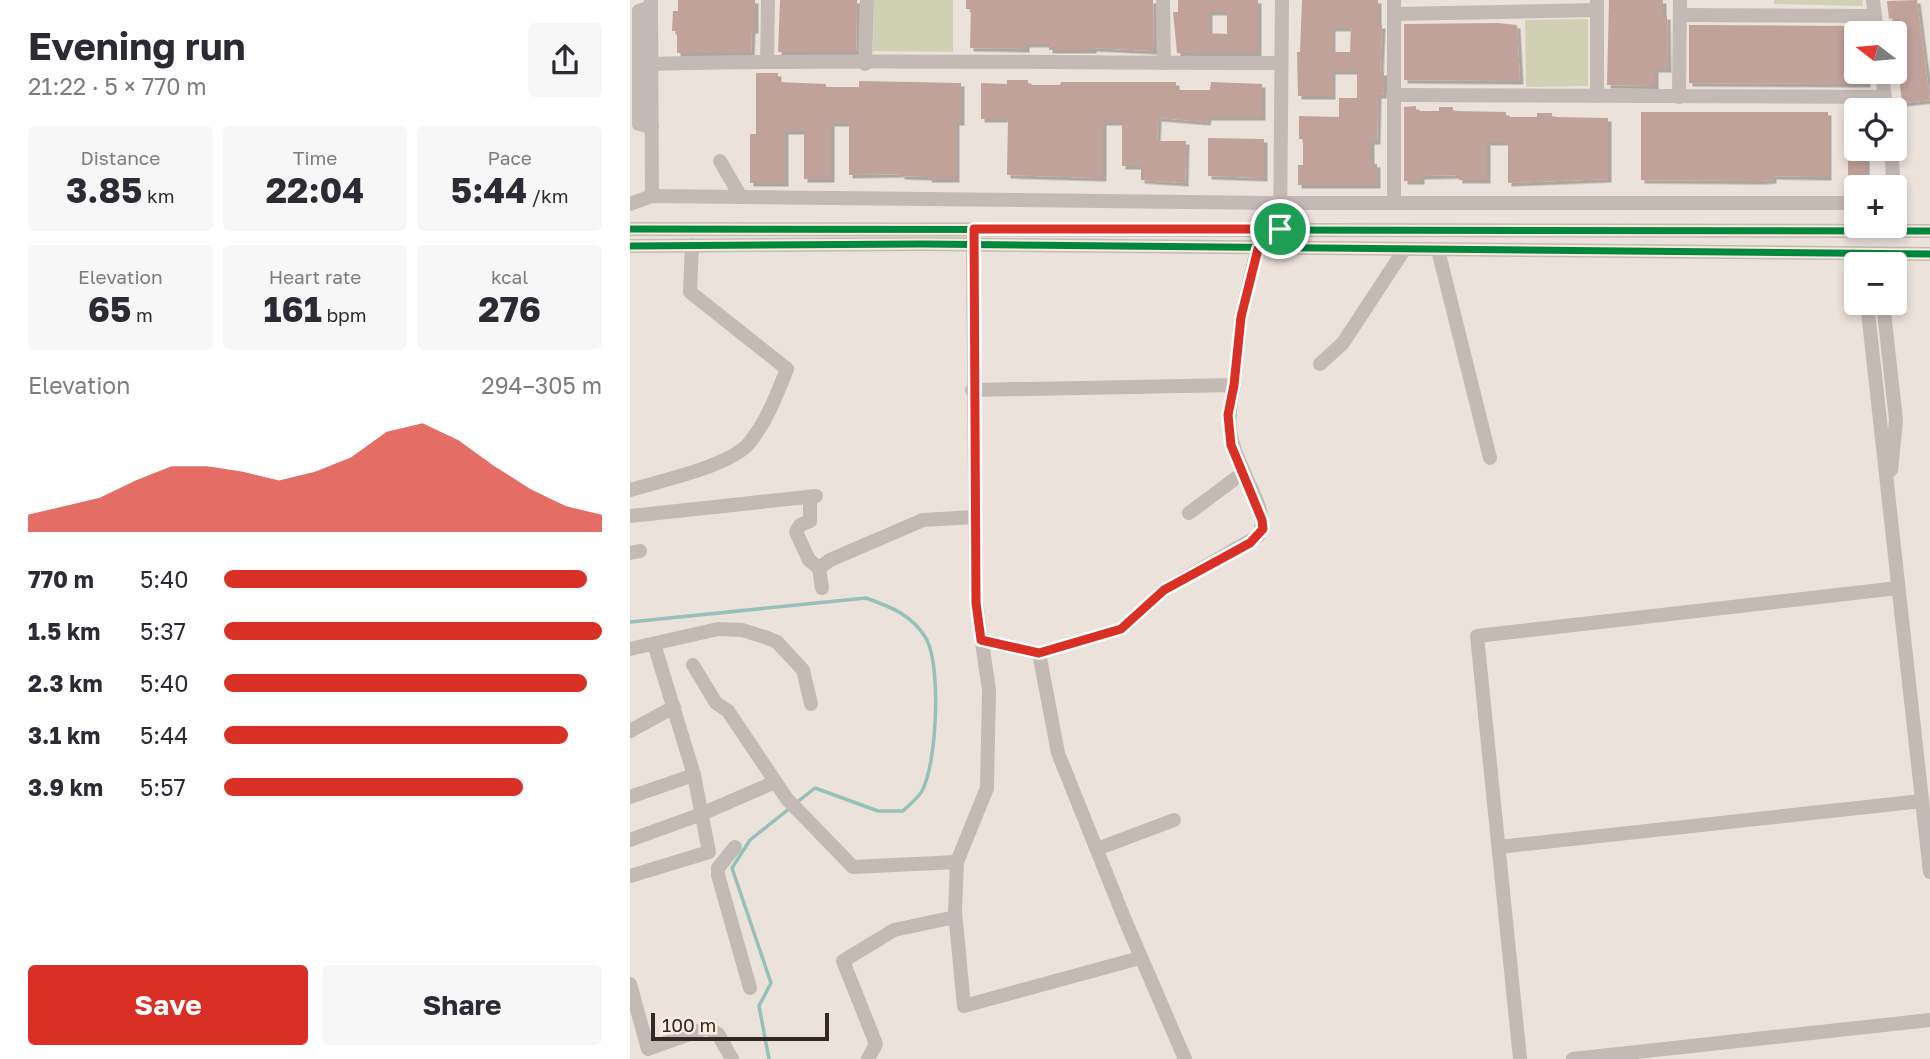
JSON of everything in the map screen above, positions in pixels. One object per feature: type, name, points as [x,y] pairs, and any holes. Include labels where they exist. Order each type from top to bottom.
[{"type":"street","points":[[767,61],[768,0]]},
{"type":"street","points":[[866,64],[867,0]]},
{"type":"street","points":[[1163,0],[1164,63]]},
{"type":"street","points":[[1281,248],[1282,0]]},
{"type":"street","points":[[1873,0],[1876,21]]},
{"type":"street","points":[[651,3],[652,196]]},
{"type":"street","points":[[651,3],[639,11],[639,124],[652,127]]},
{"type":"street","points":[[1394,202],[1394,7],[1597,5],[1597,96]]},
{"type":"street","points":[[1679,97],[1680,7],[1760,7],[1875,16]]},
{"type":"street","points":[[650,64],[767,61],[866,64],[1281,63]]},
{"type":"street","points":[[1393,95],[1679,97],[1844,103]]},
{"type":"street","points":[[720,161],[741,197]]},
{"type":"street","points":[[630,204],[652,196],[1280,203],[1844,202]]},
{"type":"street","points":[[630,229],[1844,231]]},
{"type":"street","points":[[974,229],[972,390],[976,603],[989,690],[987,788],[957,862],[955,917],[964,1006],[1140,958]]},
{"type":"street","points":[[981,640],[1039,653],[1121,629],[1164,590],[1258,536],[1263,529],[1229,431],[1228,415],[1241,317],[1261,229]]},
{"type":"street","points":[[1907,231],[1930,231]]},
{"type":"street","points":[[630,490],[711,466],[749,445],[771,408],[787,369],[690,292],[692,245]]},
{"type":"street","points":[[630,246],[1281,248],[1844,259]]},
{"type":"street","points":[[1320,364],[1343,342],[1404,250]]},
{"type":"street","points":[[1438,250],[1490,458]]},
{"type":"street","points":[[1907,256],[1930,254]]},
{"type":"street","points":[[1868,315],[1930,872]]},
{"type":"street","points":[[1884,315],[1896,420],[1888,499]]},
{"type":"street","points":[[972,390],[1234,385]]},
{"type":"street","points":[[1189,513],[1244,472]]},
{"type":"street","points":[[630,516],[813,497],[810,521],[800,525],[796,532],[809,560],[819,568],[822,588]]},
{"type":"street","points":[[819,568],[830,560],[923,520],[974,517]]},
{"type":"street","points":[[1521,1059],[1477,636],[1898,588]]},
{"type":"street","points":[[630,649],[718,629],[742,630],[777,642],[803,670],[811,704]]},
{"type":"street","points":[[654,643],[694,775],[699,815],[709,852],[718,868],[750,988]]},
{"type":"street","points":[[1039,653],[1058,753],[1140,958],[1185,1059]]},
{"type":"street","points":[[694,665],[716,702],[729,711],[775,782],[853,867],[957,862]]},
{"type":"street","points":[[630,731],[674,707]]},
{"type":"street","points":[[630,797],[694,775]]},
{"type":"street","points":[[630,840],[699,815],[775,782]]},
{"type":"street","points":[[1499,847],[1922,801]]},
{"type":"street","points":[[1097,849],[1174,820]]},
{"type":"street","points":[[718,868],[735,848]]},
{"type":"street","points":[[630,876],[709,852]]},
{"type":"street","points":[[868,1059],[876,1044],[843,961],[894,930],[955,917]]},
{"type":"street","points":[[630,984],[648,1049],[707,1028],[718,1034],[732,1059]]},
{"type":"street","points":[[1573,1059],[1930,1020]]},
{"type":"green space","points":[[874,0],[953,0],[953,52],[873,51]]},
{"type":"green space","points":[[1774,0],[1862,0],[1863,6],[1774,4]]},
{"type":"green space","points":[[1588,19],[1588,86],[1526,87],[1525,20]]},
{"type":"building","points":[[678,0],[755,0],[755,30],[752,30],[751,53],[677,53],[677,31],[672,31],[673,11],[678,11]]},
{"type":"building","points":[[780,0],[857,0],[856,52],[778,52]]},
{"type":"building","points":[[966,0],[1153,0],[1154,51],[1093,48],[1049,50],[1049,44],[1026,44],[1026,49],[970,48],[971,9],[966,9]]},
{"type":"building","points":[[1178,0],[1258,0],[1258,53],[1177,53],[1173,12],[1178,12]],"holes":[[[1209,12],[1227,12],[1227,34],[1209,33]]]},
{"type":"building","points":[[1302,0],[1378,0],[1378,25],[1382,25],[1380,72],[1384,72],[1384,91],[1383,95],[1378,95],[1377,141],[1371,141],[1371,164],[1377,164],[1377,185],[1298,185],[1298,165],[1303,165],[1303,139],[1299,139],[1299,116],[1339,117],[1339,98],[1357,98],[1357,71],[1332,71],[1332,96],[1298,96],[1297,52],[1300,52]],"holes":[[[1332,28],[1351,28],[1350,52],[1332,52]]]},
{"type":"building","points":[[1609,0],[1663,0],[1663,16],[1667,16],[1668,69],[1655,69],[1655,86],[1607,85]]},
{"type":"building","points":[[1917,0],[1930,100],[1907,102],[1907,98],[1901,98],[1900,84],[1908,84],[1908,21],[1889,19],[1887,1]]},
{"type":"building","points":[[1404,24],[1517,25],[1520,81],[1404,80]]},
{"type":"building","points":[[1689,25],[1844,26],[1844,84],[1689,83]]},
{"type":"building","points":[[756,73],[778,73],[778,82],[826,84],[826,87],[859,87],[859,81],[961,83],[961,122],[956,122],[956,179],[928,179],[929,177],[901,174],[849,175],[849,123],[831,123],[831,179],[804,179],[804,131],[785,131],[785,183],[750,183],[750,134],[756,134]]},
{"type":"building","points":[[1007,80],[1028,80],[1028,85],[1060,85],[1061,82],[1176,82],[1176,90],[1210,90],[1211,82],[1262,84],[1262,117],[1208,117],[1207,122],[1158,118],[1157,141],[1186,141],[1185,183],[1141,180],[1141,166],[1122,166],[1122,122],[1103,122],[1103,178],[1007,175],[1008,119],[981,119],[981,83],[1007,84]]},
{"type":"building","points":[[1416,106],[1416,111],[1439,111],[1439,107],[1453,107],[1453,111],[1506,112],[1506,117],[1537,117],[1537,113],[1552,113],[1552,117],[1608,118],[1608,179],[1508,183],[1508,142],[1487,142],[1487,180],[1459,180],[1459,175],[1421,176],[1421,181],[1404,181],[1404,107]]},
{"type":"building","points":[[1641,112],[1828,112],[1828,177],[1773,176],[1773,180],[1760,181],[1641,180]]},
{"type":"building","points":[[1208,138],[1264,139],[1264,178],[1208,176]]},
{"type":"building","points":[[1848,161],[1866,161],[1866,175],[1848,175]]},
{"type":"waterway","points":[[630,622],[866,598],[893,609],[915,624],[927,640],[931,653],[936,693],[931,760],[922,791],[903,811],[878,811],[815,788],[796,803]]},
{"type":"waterway","points":[[769,1059],[759,1006],[771,983],[732,868],[750,840],[790,808]]},
{"type":"cycle path","points":[[630,229],[1930,231]]},
{"type":"cycle path","points":[[630,246],[923,244],[1930,254]]},
{"type":"route","points":[[974,229],[1280,229],[1281,248],[1258,249],[1241,317],[1228,415],[1231,445],[1262,520],[1263,529],[1258,536],[1164,590],[1121,629],[1039,653],[981,640],[976,603],[972,390],[974,229]]}]
